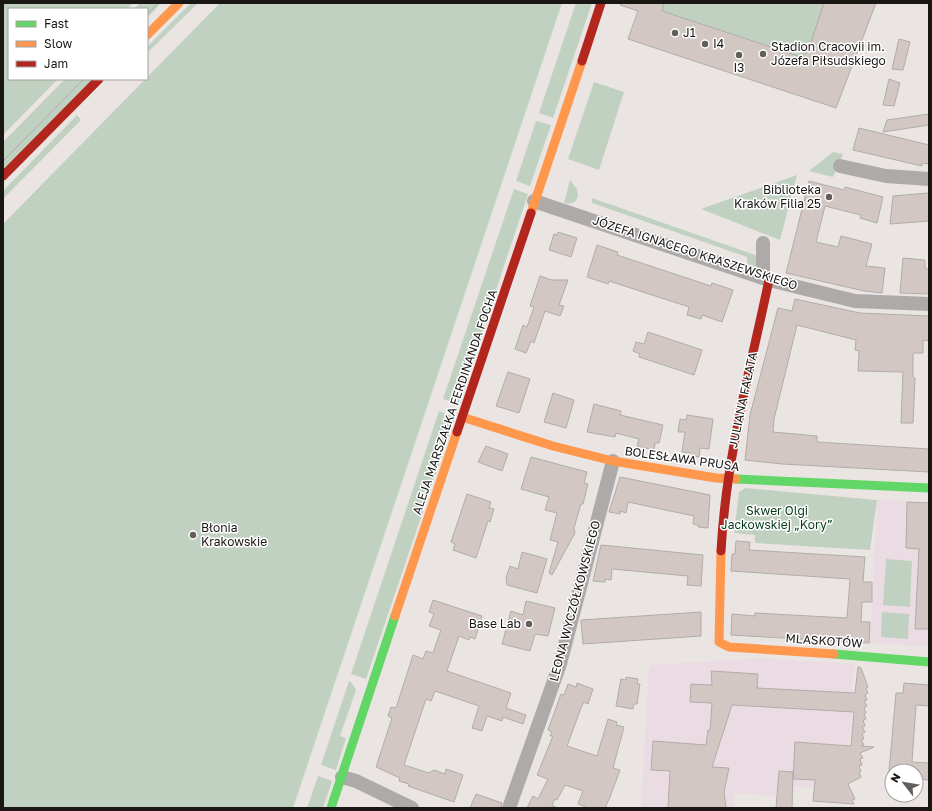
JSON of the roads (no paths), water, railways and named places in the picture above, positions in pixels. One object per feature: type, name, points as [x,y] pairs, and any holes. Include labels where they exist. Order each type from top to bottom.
[{"type":"street","points":[[148,34],[180,3]]},
{"type":"street","name":"ALEJA MARSZAŁKA FERDINANDA FOCHA","points":[[331,808],[601,3]]},
{"type":"street","points":[[3,176],[98,80]]},
{"type":"street","points":[[840,166],[886,176],[929,179]]},
{"type":"street","name":"JÓZEFA IGNACEGO KRASZEWSKIEGO","points":[[534,201],[766,279],[855,301],[929,304]]},
{"type":"street","name":"JULIANA FAŁATA","points":[[719,642],[720,567],[728,479],[740,406],[766,279],[763,243]]},
{"type":"street","name":"BOLESŁAWA PRUSA","points":[[462,417],[553,446],[613,461],[728,479],[929,488]]},
{"type":"street","name":"LEONA WYCZÓŁKOWSKIEGO","points":[[509,808],[560,664],[613,461]]},
{"type":"street","name":"MLASKOTÓW","points":[[719,642],[729,647],[828,653],[929,662]]},
{"type":"street","points":[[342,776],[356,780],[412,808]]},
{"type":"tram line","points":[[148,14],[158,3]]},
{"type":"tram line","points":[[3,161],[83,80]]},
{"type":"place","name":"J1","points":[[675,33]]},
{"type":"place","name":"I4","points":[[705,44]]},
{"type":"place","name":"Stadion Cracovii im. Józefa Piłsudskiego","points":[[763,54]]},
{"type":"place","name":"I3","points":[[739,55]]},
{"type":"place","name":"Biblioteka Kraków Filia 25","points":[[829,197]]},
{"type":"place","name":"Błonia Krakowskie","points":[[193,535]]},
{"type":"place","name":"Base Lab","points":[[529,624]]},
{"type":"park label","name":"Skwer Olgi Jackowskiej „Kory”","points":[[777,518]]}]
